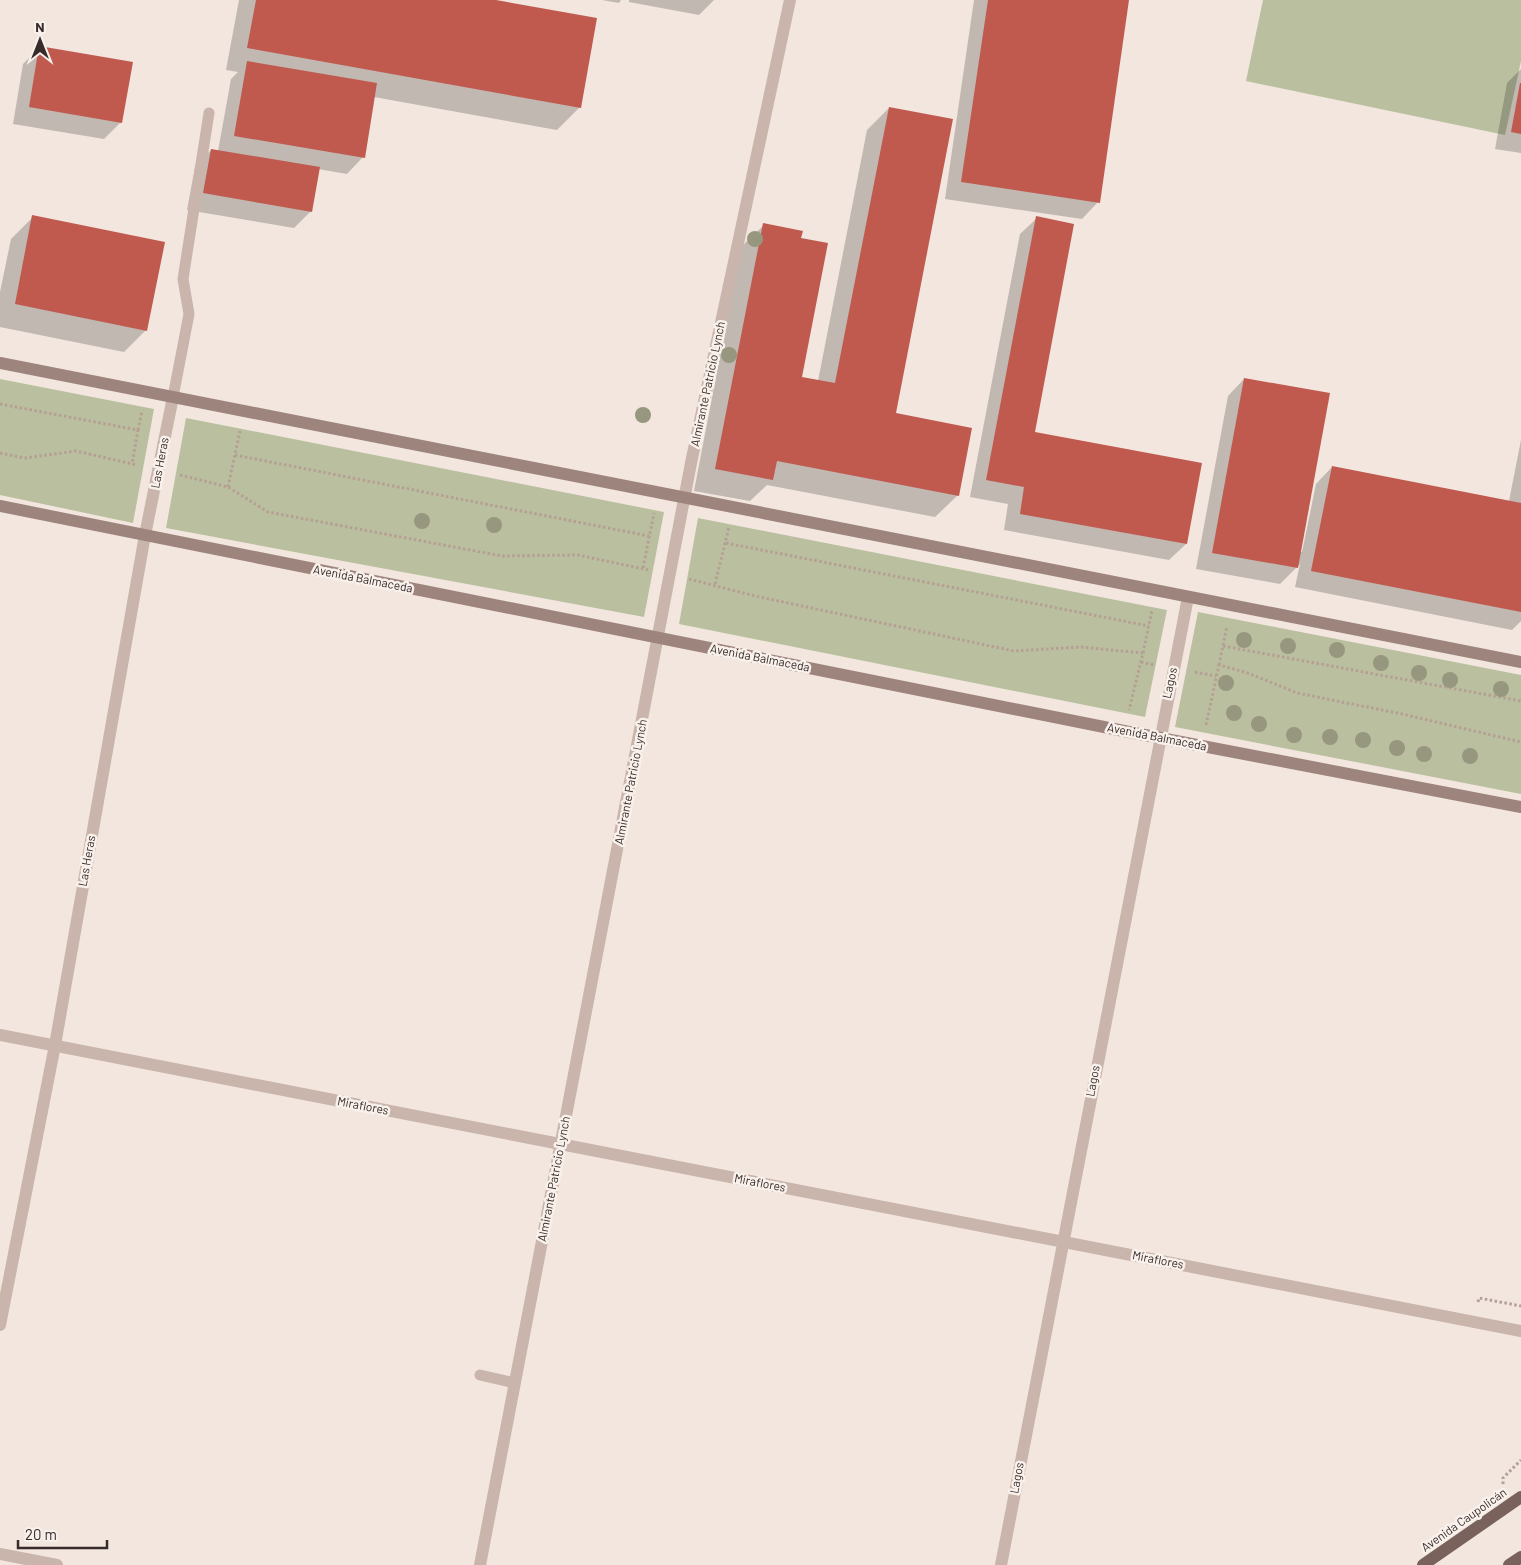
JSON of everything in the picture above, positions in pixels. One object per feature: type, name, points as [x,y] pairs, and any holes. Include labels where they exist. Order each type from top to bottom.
[{"type":"main road","points":[[0,363],[1521,662]]},
{"type":"main road","name":"Avenida Balmaceda","points":[[0,506],[1159,738],[1521,807]]},
{"type":"main road","name":"Avenida Caupolicán","points":[[1422,1565],[1521,1497]]},
{"type":"main road","points":[[1509,1565],[1521,1557]]},
{"type":"street","name":"Almirante Patricio Lynch","points":[[480,1565],[684,497],[790,0]]},
{"type":"street","name":"Las Heras","points":[[0,1325],[55,1046],[145,535],[172,397]]},
{"type":"street","name":"Lagos","points":[[1001,1565],[1159,738],[1188,596]]},
{"type":"street","name":"Miraflores","points":[[0,1035],[1521,1331]]},
{"type":"street","points":[[0,1554],[57,1565]]},
{"type":"lane","points":[[172,397],[189,314],[183,279],[209,113]]},
{"type":"lane","points":[[480,1375],[515,1383]]},
{"type":"path","points":[[0,404],[138,430],[132,464]]},
{"type":"path","points":[[228,487],[244,411]]},
{"type":"path","points":[[0,453],[25,458],[76,451],[138,465]]},
{"type":"path","points":[[235,455],[649,536]]},
{"type":"path","points":[[177,474],[228,487],[268,512],[502,556],[578,554],[643,568],[658,492]]},
{"type":"path","points":[[733,507],[715,584],[755,596],[1014,651],[1080,647],[1143,653]]},
{"type":"path","points":[[726,543],[1149,626]]},
{"type":"path","points":[[1124,730],[1156,590]]},
{"type":"path","points":[[1202,746],[1223,646],[1521,701]]},
{"type":"path","points":[[1218,665],[1248,673],[1297,694],[1402,714],[1521,742]]},
{"type":"green space","points":[[1263,0],[1521,0],[1521,61],[1505,135],[1246,81]]},
{"type":"green space","points":[[0,379],[154,409],[133,523],[0,495]]},
{"type":"green space","points":[[186,418],[664,512],[644,617],[166,528]]},
{"type":"green space","points":[[698,518],[1167,610],[1145,717],[679,624]]},
{"type":"green space","points":[[1198,612],[1521,675],[1521,794],[1175,727]]},
{"type":"building","points":[[256,0],[496,0],[597,18],[581,108],[247,48]]},
{"type":"building","points":[[988,0],[1129,0],[1100,203],[961,182]]},
{"type":"building","points":[[39,46],[133,62],[122,123],[29,107]]},
{"type":"building","points":[[247,61],[377,83],[365,158],[234,136]]},
{"type":"building","points":[[1521,83],[1521,134],[1511,132]]},
{"type":"building","points":[[889,107],[953,119],[896,413],[972,428],[959,496],[777,461],[773,480],[715,469],[763,223],[803,231],[801,238],[828,243],[802,377],[835,383]]},
{"type":"building","points":[[211,149],[320,167],[312,212],[203,193]]},
{"type":"building","points":[[32,215],[165,242],[147,331],[15,304]]},
{"type":"building","points":[[1036,216],[1074,224],[1035,432],[1202,463],[1187,544],[1020,514],[1024,487],[986,480]]},
{"type":"building","points":[[1244,378],[1330,393],[1298,568],[1212,553]]},
{"type":"building","points":[[1332,466],[1521,503],[1521,612],[1311,571]]}]
